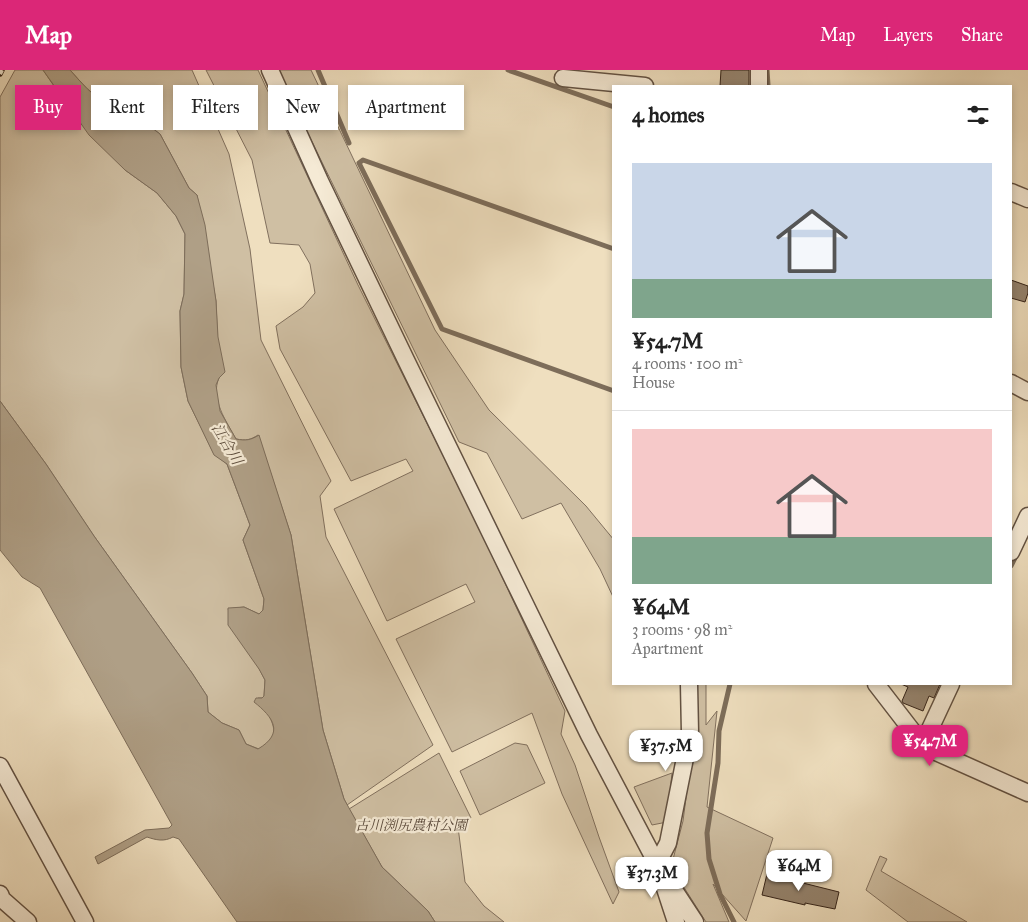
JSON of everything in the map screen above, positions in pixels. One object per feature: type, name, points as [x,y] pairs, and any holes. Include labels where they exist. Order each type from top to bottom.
[{"type":"street","points":[[270,70],[320,181],[413,376],[588,735],[657,864],[695,922]]},
{"type":"street","points":[[759,70],[760,85]]},
{"type":"street","points":[[563,78],[635,85]]},
{"type":"street","points":[[1012,192],[1028,199]]},
{"type":"street","points":[[1012,384],[1028,392]]},
{"type":"street","points":[[1012,550],[1028,516]]},
{"type":"street","points":[[676,922],[657,864],[668,844],[690,733],[688,685]]},
{"type":"street","points":[[877,685],[926,738]]},
{"type":"street","points":[[951,685],[926,738],[927,748],[1028,793]]},
{"type":"street","points":[[0,766],[85,922]]},
{"type":"street","points":[[0,894],[2,899],[28,922]]},
{"type":"green space","points":[[15,70],[43,70],[53,85],[15,85],[15,130],[81,130],[81,121],[125,170],[157,193],[176,216],[185,234],[184,294],[180,311],[181,367],[188,401],[214,454],[227,464],[250,525],[243,540],[264,599],[263,610],[259,614],[244,607],[228,609],[265,680],[264,696],[258,698],[270,718],[274,734],[269,742],[259,749],[246,744],[239,730],[222,723],[208,712],[207,696],[192,673],[0,401],[0,97]]},
{"type":"green space","points":[[70,70],[192,70],[199,85],[173,85],[173,130],[218,130],[229,154],[250,249],[261,340],[331,481],[320,496],[326,537],[433,745],[347,805],[323,730],[291,535],[258,435],[248,440],[236,439],[220,409],[216,393],[219,378],[216,301],[197,195],[189,188],[160,134],[155,130],[163,130],[163,85],[91,85],[91,92]]},
{"type":"green space","points":[[206,70],[258,70],[268,92],[268,130],[286,130],[358,285],[480,530],[565,711],[561,734],[575,765],[619,892],[613,904],[562,794],[532,713],[452,752],[396,639],[475,602],[466,584],[387,621],[334,509],[413,471],[406,459],[351,481],[280,349],[276,326],[303,307],[315,293],[310,264],[299,245],[270,243],[252,160],[237,130],[258,130],[258,85],[214,85]]},
{"type":"green space","points":[[279,70],[311,70],[318,85],[285,85]]},
{"type":"green space","points":[[338,127],[435,330],[489,410],[586,506],[612,538],[612,595],[600,569],[561,503],[522,519],[487,453],[459,442],[306,130],[338,130]]},
{"type":"green space","points":[[696,685],[706,685],[706,725],[717,711],[707,807],[773,838],[746,921],[713,884],[729,922],[706,922],[671,867],[683,821],[694,736]]},
{"type":"green space","points":[[515,743],[527,745],[545,783],[480,815],[460,771]]},
{"type":"green space","name":"古川渕尻農村公園","points":[[439,753],[471,818],[458,827],[465,882],[484,906],[504,922],[435,922],[428,911],[382,867],[349,809]]},
{"type":"green space","points":[[672,773],[667,822],[652,825],[634,787]]},
{"type":"green space","points":[[880,856],[887,859],[881,871],[967,922],[908,922],[866,890]]},
{"type":"water","name":"江合川","points":[[43,70],[70,70],[91,93],[91,130],[155,130],[160,134],[189,188],[197,195],[205,225],[216,301],[218,337],[225,372],[219,378],[216,385],[220,411],[236,439],[248,440],[259,435],[291,535],[323,730],[344,799],[382,867],[428,911],[435,922],[237,922],[179,839],[173,837],[160,840],[147,837],[98,864],[95,857],[145,830],[169,828],[172,825],[40,588],[22,577],[0,550],[0,401],[192,673],[207,696],[208,712],[222,723],[239,730],[246,744],[258,749],[266,743],[274,731],[271,719],[254,702],[256,698],[264,696],[265,680],[228,625],[228,608],[244,607],[259,614],[263,610],[264,599],[243,540],[250,525],[227,464],[214,455],[188,401],[181,367],[180,311],[184,294],[185,234],[176,216],[157,193],[125,170],[89,135],[81,124],[81,85],[54,85]]},
{"type":"building","points":[[721,70],[749,70],[749,85],[720,85]]},
{"type":"building","points":[[1012,280],[1028,286],[1025,302],[1012,298]]},
{"type":"building","points":[[903,685],[940,685],[934,698],[929,696],[923,711],[903,703],[902,701],[908,687]]},
{"type":"building","points":[[767,874],[839,892],[835,909],[805,903],[805,905],[762,895]]},
{"type":"waterway","points":[[318,70],[349,143]]},
{"type":"waterway","points":[[508,70],[612,106]]},
{"type":"waterway","points":[[767,70],[768,85]]},
{"type":"waterway","points":[[612,248],[363,160],[359,163],[442,329],[612,390]]},
{"type":"waterway","points":[[1012,564],[1017,554]]},
{"type":"waterway","points":[[730,685],[719,731],[718,763],[707,833],[709,859],[720,894],[734,922]]},
{"type":"waterway","points":[[935,737],[933,741],[948,749]]},
{"type":"railway","points":[[0,74],[2,70]]}]
